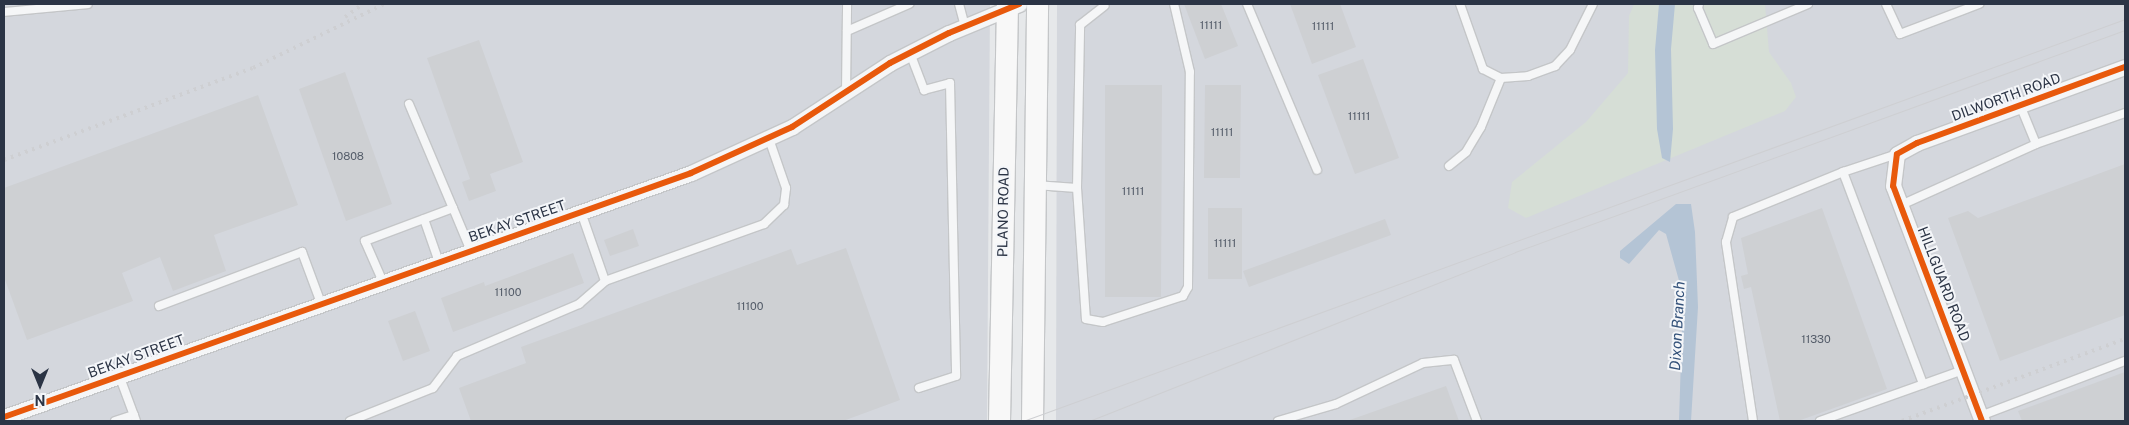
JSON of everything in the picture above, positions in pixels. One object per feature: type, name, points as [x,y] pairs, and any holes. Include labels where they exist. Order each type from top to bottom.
[{"type":"main road","points":[[1032,421],[1037,4]]},
{"type":"main road","name":"PLANO ROAD","points":[[999,421],[1011,5]]},
{"type":"street","name":"BEKAY STREET","points":[[4,417],[691,173],[769,139],[910,53],[1011,5]]},
{"type":"street","name":"DILWORTH ROAD","points":[[1897,154],[1917,143],[2125,66]]},
{"type":"street","name":"HILLGUARD ROAD","points":[[1897,154],[1893,186],[1981,419]]},
{"type":"lane","points":[[4,12],[88,4]]},
{"type":"lane","points":[[846,92],[847,4]]},
{"type":"lane","points":[[847,31],[909,4]]},
{"type":"lane","points":[[959,4],[965,26]]},
{"type":"lane","points":[[1107,5],[1080,25],[1077,188],[1086,319],[1102,322],[1183,296],[1188,287],[1190,72],[1174,4]]},
{"type":"lane","points":[[1247,4],[1317,170]]},
{"type":"lane","points":[[1460,4],[1483,70],[1501,78],[1528,76],[1555,66],[1570,50],[1594,4]]},
{"type":"lane","points":[[1699,4],[1698,8],[1713,44],[1808,4]]},
{"type":"lane","points":[[1886,4],[1900,34],[1980,4]]},
{"type":"lane","points":[[910,53],[924,90],[950,83],[956,376],[919,388]]},
{"type":"lane","points":[[1449,166],[1466,152],[1481,127],[1501,78]]},
{"type":"lane","points":[[409,104],[471,251]]},
{"type":"lane","points":[[2020,105],[2036,144]]},
{"type":"lane","points":[[1900,205],[2036,144],[2125,113]]},
{"type":"lane","points":[[350,421],[433,388],[456,356],[579,304],[605,281],[764,224],[784,205],[786,188],[769,139]]},
{"type":"lane","points":[[1753,421],[1726,242],[1733,217],[1843,172],[1897,154]]},
{"type":"lane","points":[[1843,172],[1923,384]]},
{"type":"lane","points":[[1034,185],[1077,188]]},
{"type":"lane","points":[[383,282],[365,241],[453,208]]},
{"type":"lane","points":[[581,212],[605,281]]},
{"type":"lane","points":[[424,219],[438,262]]},
{"type":"lane","points":[[159,306],[302,252],[321,304]]},
{"type":"lane","points":[[1278,421],[1336,404],[1423,363],[1454,360],[1477,421]]},
{"type":"lane","points":[[1981,419],[2125,361]]},
{"type":"lane","points":[[1820,421],[1963,370]]},
{"type":"lane","points":[[115,421],[135,418],[118,375]]},
{"type":"shaded area","points":[[4,4],[990,4],[987,421],[4,421]]},
{"type":"shaded area","points":[[1057,4],[2125,4],[2125,421],[1056,421]]},
{"type":"shaded area","points":[[1634,4],[1765,4],[1769,52],[1791,83],[1796,97],[1785,111],[1526,218],[1508,208],[1512,182],[1586,122],[1628,73],[1629,16]]},
{"type":"water","points":[[1659,4],[1675,4],[1671,49],[1673,129],[1670,162],[1662,158],[1657,129],[1655,50]]},
{"type":"water","points":[[1676,204],[1691,204],[1695,232],[1698,307],[1691,421],[1679,421],[1683,295],[1666,234],[1659,230],[1629,264],[1620,258],[1620,251]]},
{"type":"building","points":[[1184,4],[1221,4],[1238,46],[1205,59]]},
{"type":"building","points":[[1290,4],[1340,4],[1356,47],[1312,64]]},
{"type":"building","points":[[479,40],[523,162],[490,174],[496,191],[469,201],[462,182],[470,179],[427,58]]},
{"type":"building","points":[[1363,59],[1399,158],[1355,174],[1318,75]]},
{"type":"building","points":[[345,72],[392,204],[346,221],[299,89]]},
{"type":"building","points":[[1105,85],[1162,85],[1161,297],[1105,297]]},
{"type":"building","points":[[1205,85],[1241,85],[1240,178],[1204,178]]},
{"type":"building","points":[[258,95],[298,205],[214,235],[226,271],[173,291],[160,257],[122,273],[133,301],[27,340],[4,277],[4,188]]},
{"type":"building","points":[[2125,164],[2125,315],[2000,361],[1948,218],[1968,211],[1978,218]]},
{"type":"building","points":[[1208,208],[1242,208],[1242,279],[1208,279]]},
{"type":"building","points":[[1822,208],[1887,389],[1798,421],[1780,421],[1751,287],[1744,289],[1741,276],[1748,274],[1741,238]]},
{"type":"building","points":[[1385,219],[1391,235],[1249,287],[1243,271]]},
{"type":"building","points":[[633,229],[639,246],[610,256],[604,240]]},
{"type":"building","points":[[846,248],[900,400],[843,421],[471,421],[459,388],[526,363],[521,347],[791,249],[797,265]]},
{"type":"building","points":[[573,253],[584,283],[453,332],[441,298],[484,282],[485,286]]},
{"type":"building","points":[[415,311],[430,351],[403,361],[388,321]]},
{"type":"building","points":[[2125,372],[2125,421],[2022,421],[2018,411]]},
{"type":"building","points":[[1446,386],[1459,421],[1347,421]]},
{"type":"tram line","points":[[1023,421],[2125,19]]},
{"type":"tram line","points":[[1089,421],[1515,252],[2125,30]]},
{"type":"railway","points":[[345,17],[363,4]]},
{"type":"railway","points":[[4,160],[253,68],[384,4]]},
{"type":"railway","points":[[1902,421],[2125,339]]},
{"type":"cycle path","points":[[4,417],[691,173],[792,127],[890,63],[949,33],[1019,4]]},
{"type":"cycle path","points":[[1982,421],[1893,186],[1897,154],[1917,143],[2125,67]]},
{"type":"water label","name":"Dixon Branch","points":[[1677,326]]}]
